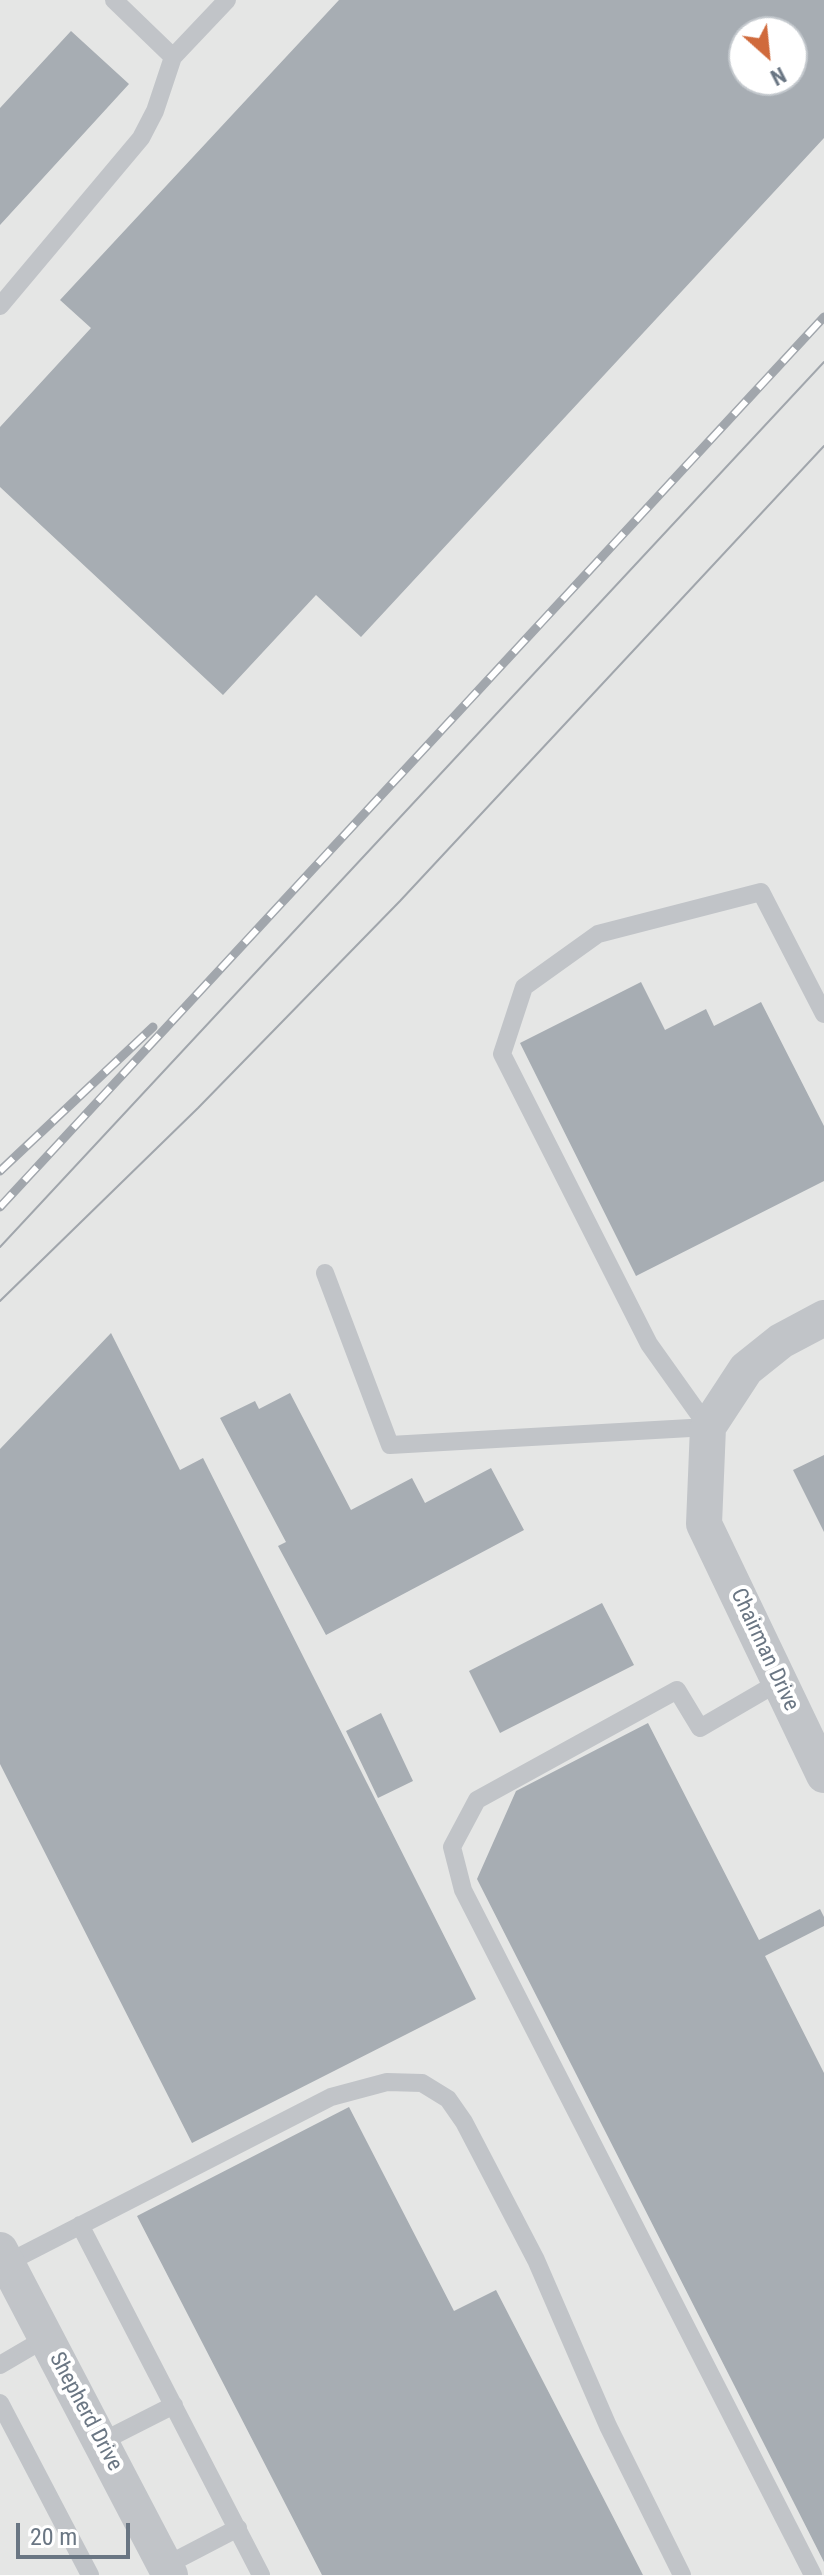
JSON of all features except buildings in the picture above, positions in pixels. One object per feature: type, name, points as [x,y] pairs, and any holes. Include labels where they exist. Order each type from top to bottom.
[{"type":"street","points":[[708,1427],[746,1369],[781,1341],[824,1318]]},
{"type":"street","name":"Chairman Drive","points":[[708,1427],[704,1524],[822,1767]]},
{"type":"street","name":"Shepherd Drive","points":[[4,2256],[168,2570]]},
{"type":"lane","points":[[114,0],[173,57]]},
{"type":"lane","points":[[0,306],[141,138],[173,57],[227,0]]},
{"type":"lane","points":[[708,1427],[649,1344],[502,1054],[524,987],[598,934],[761,892],[824,1014]]},
{"type":"lane","points":[[325,1273],[390,1445],[708,1427]]},
{"type":"lane","points":[[779,1682],[700,1728],[677,1690],[477,1800],[452,1847],[463,1890],[813,2575]]},
{"type":"lane","points":[[4,2256],[80,2225],[331,2097],[387,2082],[422,2083],[448,2099],[464,2122],[536,2260],[608,2426],[682,2575]]},
{"type":"lane","points":[[80,2225],[261,2575]]},
{"type":"lane","points":[[0,2365],[46,2338]]},
{"type":"lane","points":[[0,2403],[90,2575]]},
{"type":"lane","points":[[101,2442],[174,2405]]},
{"type":"lane","points":[[168,2570],[238,2528]]},
{"type":"shaded area","points":[[0,0],[824,0],[824,2575],[0,2575]]},
{"type":"tram line","points":[[0,1247],[824,362]]},
{"type":"tram line","points":[[0,1301],[198,1108],[400,901],[824,446]]},
{"type":"railway","points":[[0,1207],[824,317]]},
{"type":"railway","points":[[0,1171],[153,1027]]}]
